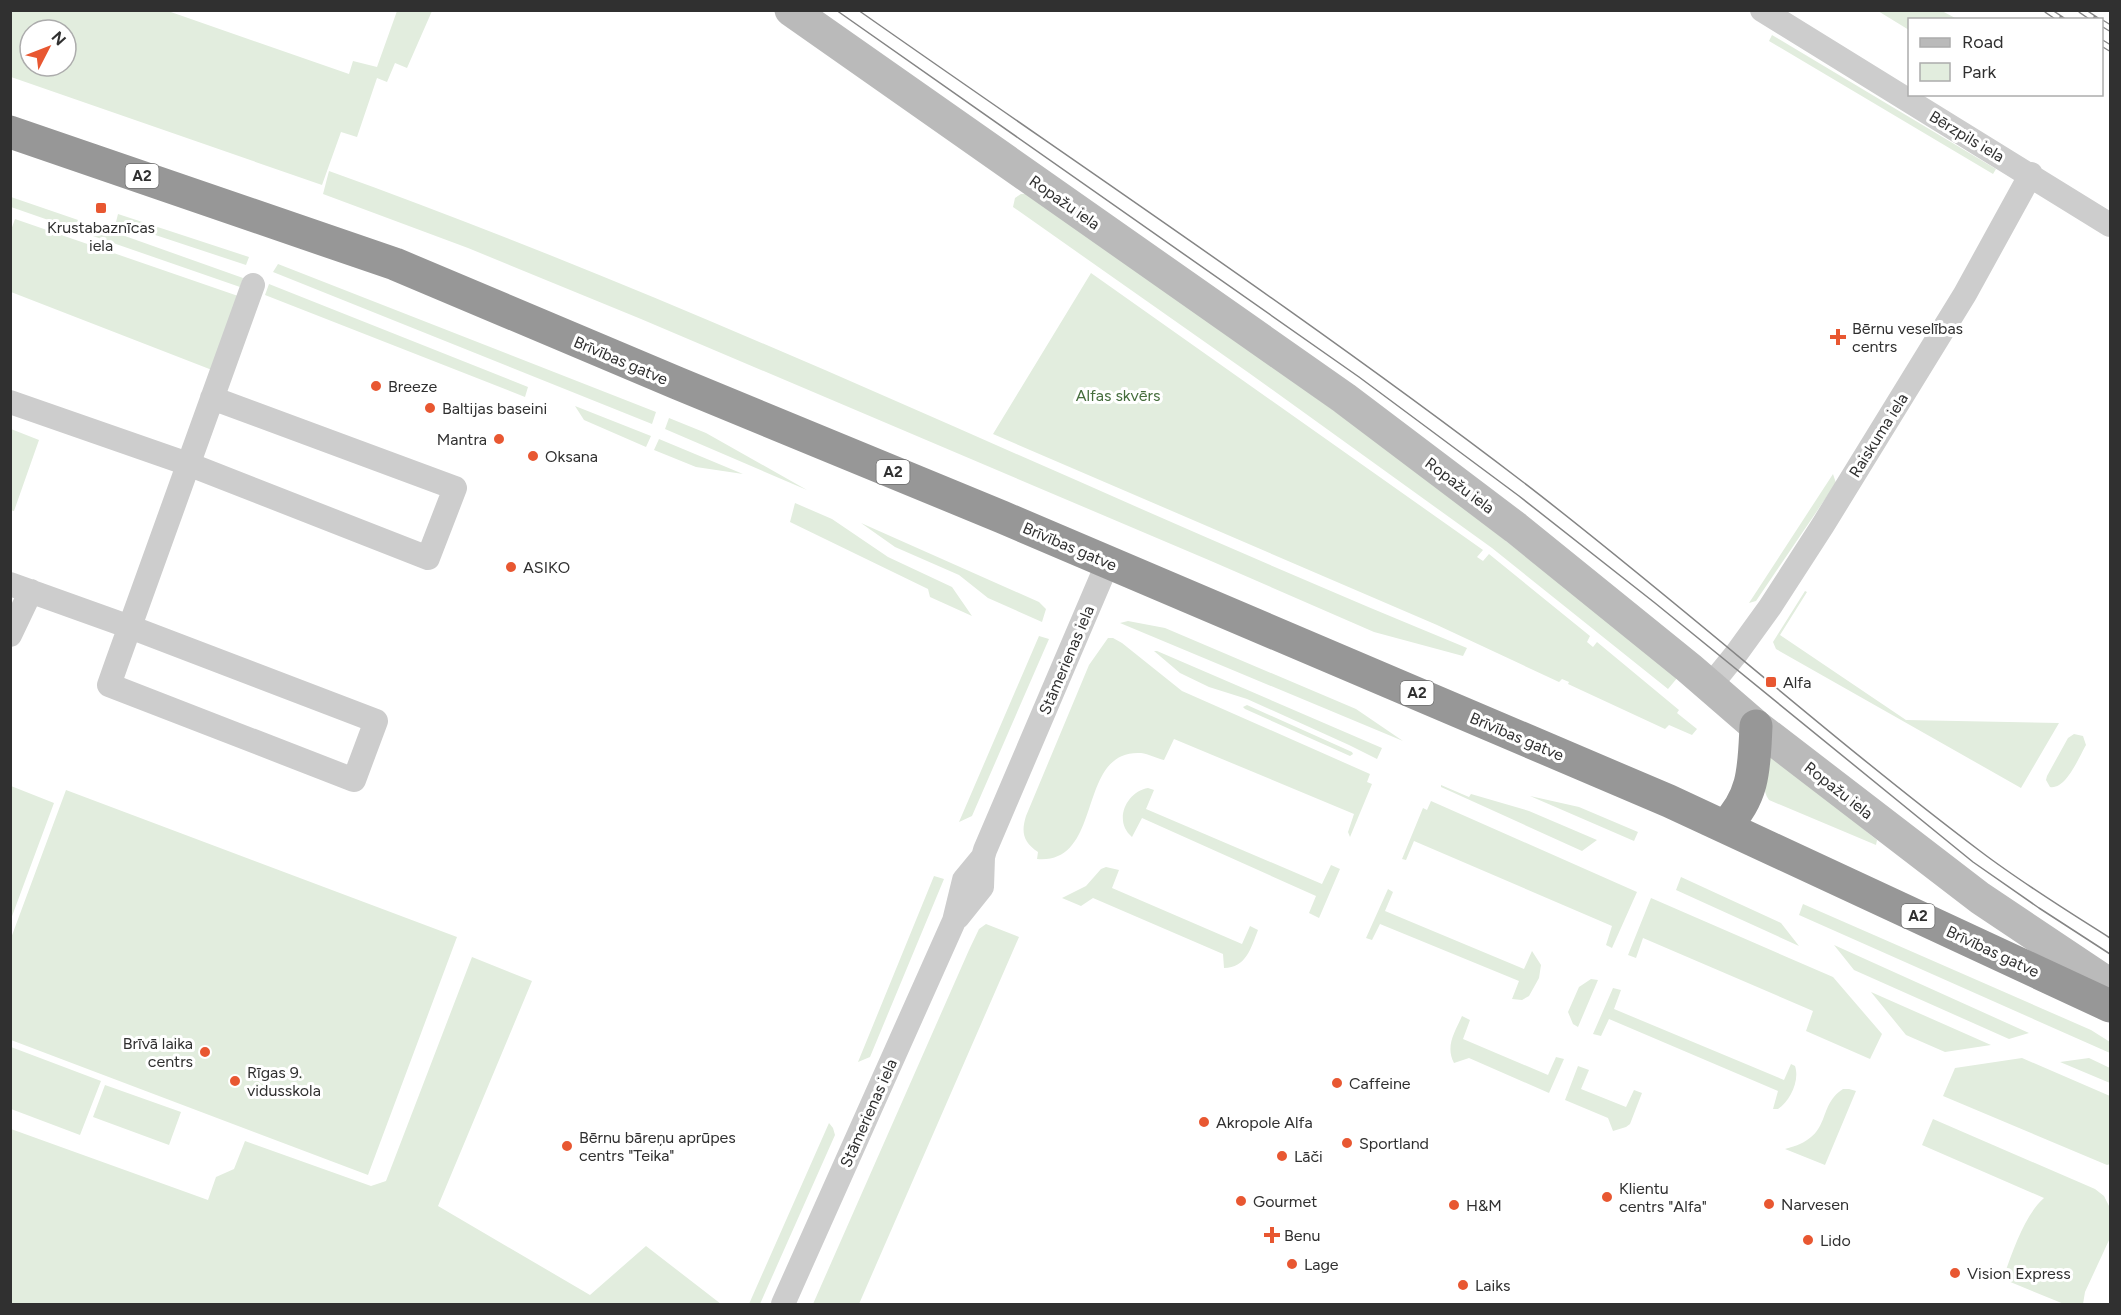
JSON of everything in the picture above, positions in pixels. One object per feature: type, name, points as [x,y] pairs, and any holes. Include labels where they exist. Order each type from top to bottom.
[{"type":"highway","name":"Brīvības gatve","points":[[10,132],[394,264],[1108,562],[1725,826],[2110,1006]]},
{"type":"highway","points":[[1725,826],[1738,813],[1749,792],[1754,766],[1756,726]]},
{"type":"street","name":"Ropažu iela","points":[[791,10],[1344,398],[1516,528],[1756,726],[1980,898],[2110,985]]},
{"type":"street","name":"Bērzpils iela","points":[[1762,10],[2031,174],[2110,225]]},
{"type":"street","name":"Raiskuma iela","points":[[1710,686],[1770,607],[1824,525],[1965,294],[2031,174]]},
{"type":"street","points":[[10,635],[21,587],[130,627],[376,721],[354,780],[110,685],[130,627],[188,464],[253,285]]},
{"type":"street","points":[[10,402],[188,464],[428,558],[455,488],[212,398]]},
{"type":"street","name":"Stāmerienas iela","points":[[783,1305],[954,921],[982,887],[982,857],[1108,562]]},
{"type":"green space","points":[[11,10],[168,11],[349,74],[353,61],[377,67],[397,11],[432,11],[407,68],[395,63],[387,82],[377,78],[357,137],[341,132],[322,185],[11,77]]},
{"type":"green space","points":[[1878,11],[1942,11],[1955,18],[1908,18],[1908,29]]},
{"type":"green space","points":[[1772,35],[1996,169],[1993,174],[1769,41]]},
{"type":"green space","points":[[329,171],[617,282],[1467,648],[1463,656],[1374,632],[641,319],[468,248],[323,194]]},
{"type":"green space","points":[[1021,194],[1029,194],[1405,461],[1678,677],[1668,689],[1492,548],[1013,207],[1015,198]]},
{"type":"green space","points":[[11,197],[81,221],[77,230],[11,207]]},
{"type":"green space","points":[[118,214],[249,257],[246,265],[116,222]]},
{"type":"green space","points":[[15,219],[241,297],[212,370],[11,292],[10,233]]},
{"type":"green space","points":[[94,225],[243,278],[240,287],[90,235]]},
{"type":"green space","points":[[278,264],[656,412],[652,424],[273,272]]},
{"type":"green space","name":"Alfas skvērs","points":[[1091,273],[1483,550],[1477,557],[1483,561],[1489,554],[1590,636],[1587,642],[1593,647],[1597,642],[1679,710],[1677,713],[1697,729],[1692,735],[1669,725],[1665,729],[1568,684],[1569,682],[1562,679],[1559,682],[1437,625],[993,434]]},
{"type":"green space","points":[[269,284],[528,387],[525,397],[265,295]]},
{"type":"green space","points":[[575,406],[651,436],[646,447],[584,420]]},
{"type":"green space","points":[[669,418],[706,433],[807,490],[665,429]]},
{"type":"green space","points":[[11,429],[39,440],[14,511],[10,510]]},
{"type":"green space","points":[[659,439],[743,474],[696,467],[654,450]]},
{"type":"green space","points":[[1833,474],[1836,483],[1756,601],[1749,603]]},
{"type":"green space","points":[[795,503],[832,519],[888,557],[952,587],[972,616],[930,597],[928,589],[790,522]]},
{"type":"green space","points":[[861,523],[1039,602],[1046,609],[1042,622],[988,598],[959,575],[895,547]]},
{"type":"green space","points":[[1805,591],[1807,592],[1780,635],[1906,720],[2059,723],[2021,788],[1776,649],[1773,642]]},
{"type":"green space","points":[[1128,621],[1165,628],[1356,709],[1403,741],[1120,623]]},
{"type":"green space","points":[[1039,636],[1049,639],[972,816],[959,822]]},
{"type":"green space","points":[[1108,638],[1113,638],[1182,691],[1370,774],[1367,782],[1372,784],[1350,837],[1348,832],[1354,814],[1174,739],[1164,760],[1141,753],[1120,757],[1106,769],[1073,844],[1058,856],[1037,859],[1038,852],[1024,836],[1026,816],[1089,665]]},
{"type":"green space","points":[[1154,651],[1382,748],[1377,759],[1247,699],[1209,687],[1180,673]]},
{"type":"green space","points":[[1247,705],[1353,754],[1350,756],[1243,707]]},
{"type":"green space","points":[[2074,734],[2083,736],[2086,745],[2067,778],[2056,787],[2050,787],[2046,780],[2047,776],[2068,738]]},
{"type":"green space","points":[[1770,753],[1877,840],[1876,845],[1769,800],[1764,783]]},
{"type":"green space","points":[[1441,785],[1469,797],[1471,794],[1529,811],[1597,840],[1582,851],[1441,787]]},
{"type":"green space","points":[[11,786],[54,803],[11,919]]},
{"type":"green space","points":[[1148,788],[1154,790],[1146,809],[1322,884],[1331,865],[1340,869],[1319,918],[1309,913],[1316,896],[1142,818],[1132,837],[1123,823],[1125,808],[1134,795]]},
{"type":"green space","points":[[66,790],[457,937],[368,1175],[11,1040],[11,938]]},
{"type":"green space","points":[[1530,796],[1579,807],[1638,832],[1634,841]]},
{"type":"green space","points":[[1431,801],[1637,892],[1612,948],[1606,945],[1612,926],[1414,841],[1406,860],[1402,859],[1423,808],[1427,810]]},
{"type":"green space","points":[[1106,867],[1119,870],[1112,888],[1242,944],[1250,926],[1258,930],[1247,956],[1238,965],[1224,968],[1223,954],[1093,898],[1081,906],[1062,898],[1086,886],[1101,869]]},
{"type":"green space","points":[[934,876],[944,879],[870,1057],[858,1062]]},
{"type":"green space","points":[[1681,877],[1781,923],[1799,946],[1676,890]]},
{"type":"green space","points":[[1388,889],[1393,892],[1385,911],[1524,969],[1532,951],[1541,965],[1539,978],[1529,996],[1522,1000],[1512,999],[1519,981],[1380,924],[1372,940],[1366,938]]},
{"type":"green space","points":[[1651,898],[1833,977],[1882,1034],[1870,1059],[1806,1031],[1813,1011],[1643,938],[1636,958],[1628,955]]},
{"type":"green space","points":[[1803,904],[2091,1030],[2110,1042],[2110,1053],[1799,915]]},
{"type":"green space","points":[[986,924],[1019,937],[859,1304],[813,1304],[969,950],[979,929]]},
{"type":"green space","points":[[1834,945],[2029,1033],[2009,1039],[1854,970]]},
{"type":"green space","points":[[472,957],[532,981],[438,1206],[590,1295],[646,1246],[721,1304],[11,1304],[11,1129],[208,1200],[216,1177],[234,1169],[245,1141],[371,1186],[386,1181]]},
{"type":"green space","points":[[1591,979],[1598,980],[1578,1027],[1573,1024],[1568,1012],[1579,987]]},
{"type":"green space","points":[[1613,988],[1621,990],[1614,1009],[1784,1080],[1791,1064],[1795,1066],[1795,1084],[1790,1096],[1778,1109],[1773,1109],[1778,1091],[1609,1019],[1601,1036],[1593,1034]]},
{"type":"green space","points":[[1871,992],[1991,1045],[1945,1052],[1906,1035]]},
{"type":"green space","points":[[1462,1016],[1470,1020],[1463,1039],[1548,1075],[1556,1057],[1564,1059],[1549,1093],[1469,1058],[1454,1063],[1450,1051],[1451,1045]]},
{"type":"green space","points":[[11,1047],[101,1081],[80,1135],[11,1109]]},
{"type":"green space","points":[[2022,1058],[2110,1096],[2110,1164],[2107,1165],[1943,1096],[1955,1068]]},
{"type":"green space","points":[[2089,1058],[2110,1068],[2110,1083],[2060,1062]]},
{"type":"green space","points":[[1578,1066],[1589,1070],[1581,1089],[1626,1107],[1634,1090],[1642,1093],[1630,1124],[1613,1131],[1608,1118],[1565,1100]]},
{"type":"green space","points":[[105,1085],[181,1112],[169,1145],[93,1117]]},
{"type":"green space","points":[[1843,1089],[1856,1091],[1825,1165],[1785,1149],[1801,1144],[1811,1137],[1818,1129],[1829,1104]]},
{"type":"green space","points":[[1933,1119],[2095,1189],[2104,1196],[2110,1208],[2110,1238],[2085,1292],[2083,1304],[2064,1304],[2003,1279],[2025,1224],[2044,1198],[1922,1145]]},
{"type":"green space","points":[[829,1123],[835,1135],[760,1304],[749,1304]]},
{"type":"tram line","points":[[836,10],[1359,377],[1519,496],[1655,603],[1973,862],[2110,954]]},
{"type":"tram line","points":[[858,10],[1276,301],[1442,421],[1581,527],[1865,760],[1980,851],[2044,896],[2110,938]]},
{"type":"railway","points":[[2047,10],[2059,18]]},
{"type":"railway","points":[[2081,10],[2093,18]]},
{"type":"railway","points":[[2103,24],[2110,28]]},
{"type":"railway","points":[[2103,44],[2110,48]]},
{"type":"place","name":"Krustabaznīcas iela","points":[[101,208]]},
{"type":"place","name":"Bērnu veselības centrs","points":[[1838,337]]},
{"type":"place","name":"Breeze","points":[[376,386]]},
{"type":"place","name":"Baltijas baseini","points":[[430,408]]},
{"type":"place","name":"Mantra","points":[[499,439]]},
{"type":"place","name":"Oksana","points":[[533,456]]},
{"type":"place","name":"ASIKO","points":[[511,567]]},
{"type":"place","name":"Alfa","points":[[1771,682]]},
{"type":"place","name":"Brīvā laika centrs","points":[[205,1052]]},
{"type":"place","name":"Rīgas 9. vidusskola","points":[[235,1081]]},
{"type":"place","name":"Caffeine","points":[[1337,1083]]},
{"type":"place","name":"Akropole Alfa","points":[[1204,1122]]},
{"type":"place","name":"Sportland","points":[[1347,1143]]},
{"type":"place","name":"Bērnu bāreņu aprūpes centrs \"Teika\"","points":[[567,1146]]},
{"type":"place","name":"Lāči","points":[[1282,1156]]},
{"type":"place","name":"Klientu centrs \"Alfa\"","points":[[1607,1197]]},
{"type":"place","name":"Gourmet","points":[[1241,1201]]},
{"type":"place","name":"Narvesen","points":[[1769,1204]]},
{"type":"place","name":"H&M","points":[[1454,1205]]},
{"type":"place","name":"Benu","points":[[1272,1235]]},
{"type":"place","name":"Lido","points":[[1808,1240]]},
{"type":"place","name":"Lage","points":[[1292,1264]]},
{"type":"place","name":"Vision Express","points":[[1955,1273]]},
{"type":"place","name":"Laiks","points":[[1463,1285]]}]
